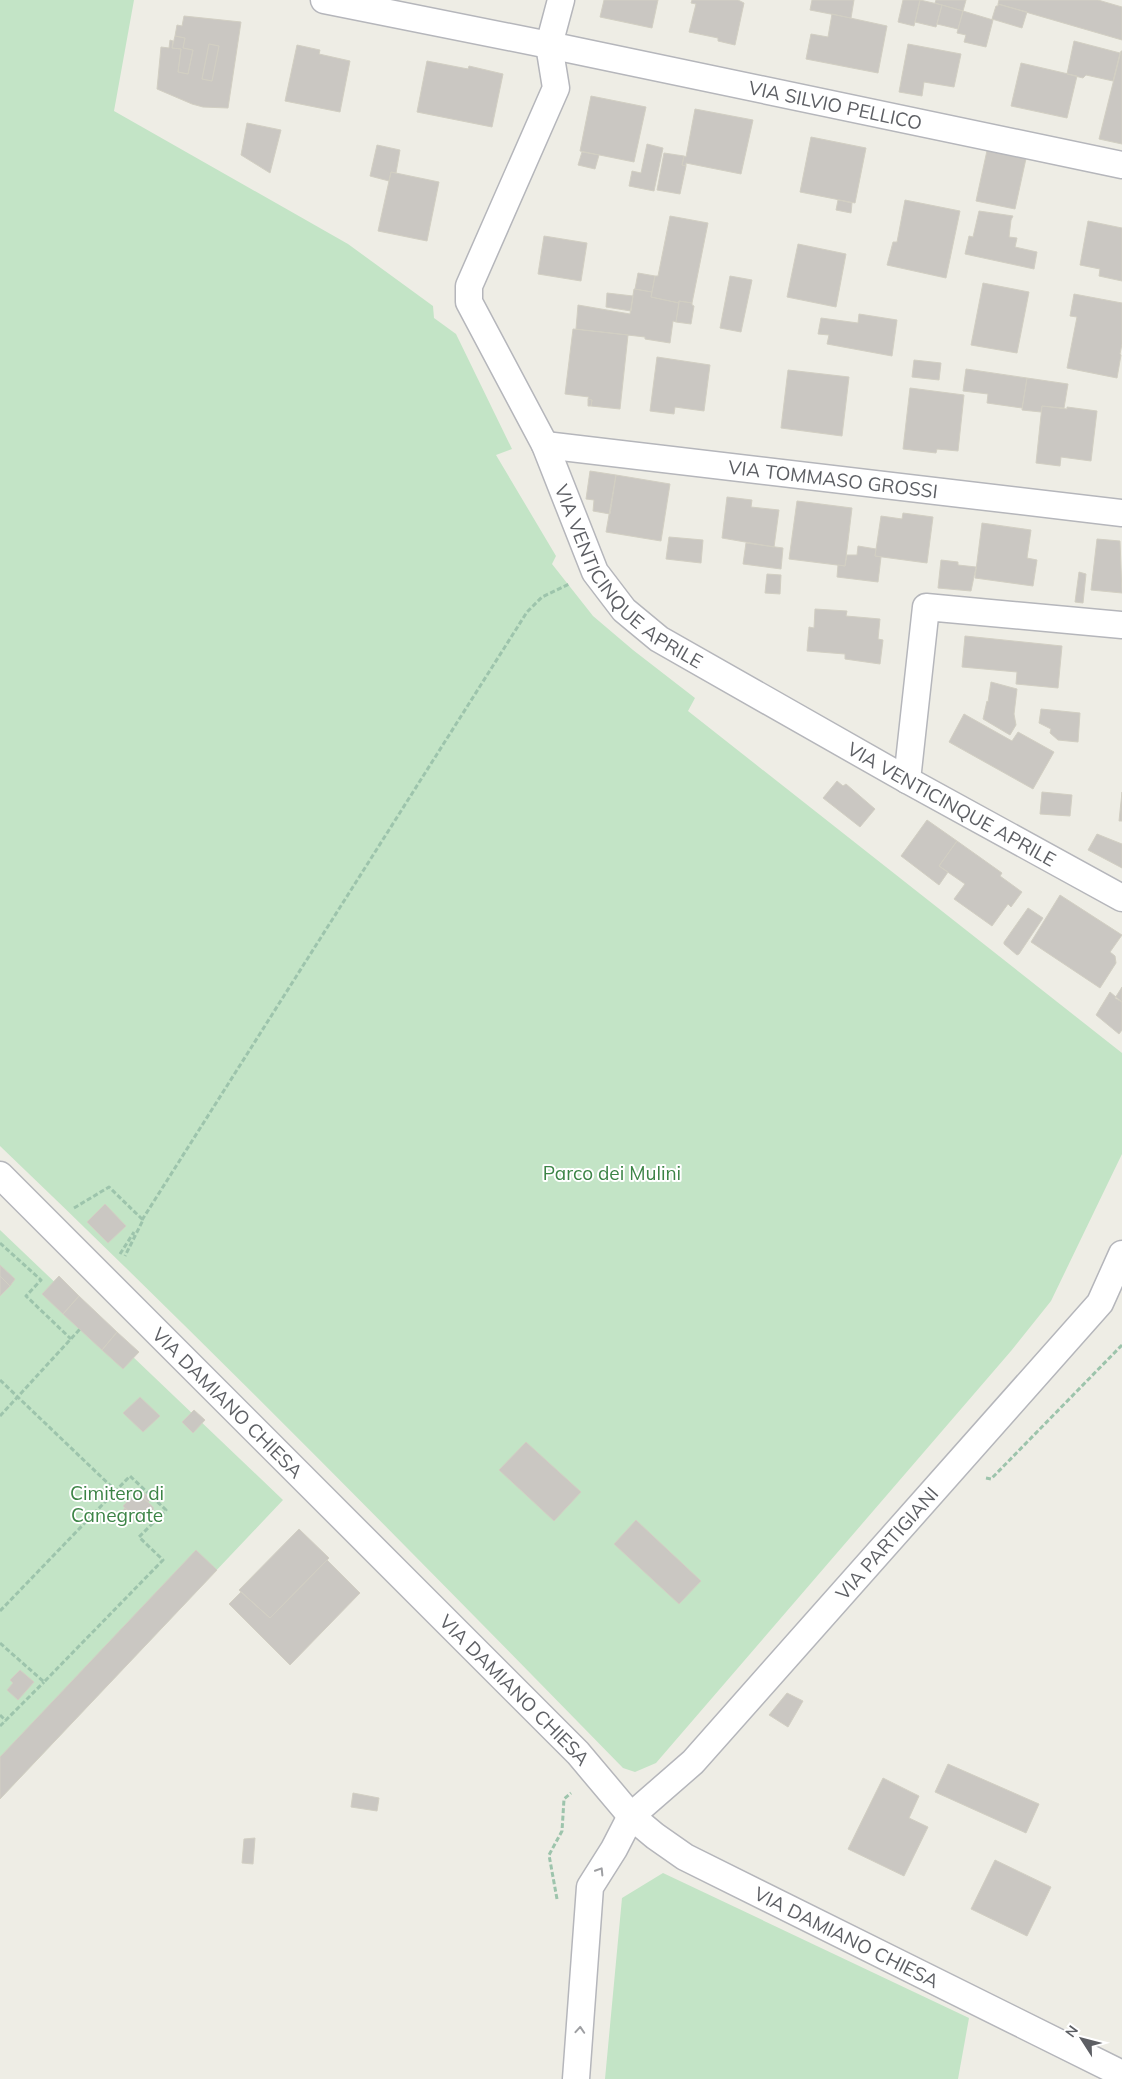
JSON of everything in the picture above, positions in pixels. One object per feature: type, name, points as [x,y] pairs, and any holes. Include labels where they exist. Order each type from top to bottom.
[{"type":"street","points":[[324,0],[549,45]]},
{"type":"street","name":"VIA VENTICINQUE APRILE","points":[[560,0],[549,45],[556,88],[468,286],[469,302],[545,445],[595,572],[624,610],[659,639],[907,780],[1122,898]]},
{"type":"street","name":"VIA SILVIO PELLICO","points":[[549,45],[1122,165]]},
{"type":"street","name":"VIA TOMMASO GROSSI","points":[[545,445],[1122,513]]},
{"type":"street","points":[[907,780],[926,607],[1122,625]]},
{"type":"street","name":"VIA DAMIANO CHIESA","points":[[0,1175],[421,1595],[594,1772],[631,1816],[655,1836],[686,1856],[1122,2074]]},
{"type":"street","name":"VIA PARTIGIANI","points":[[631,1816],[693,1762],[1100,1303],[1122,1254]]},
{"type":"street","points":[[576,2079],[590,1887],[614,1849],[631,1816]]},
{"type":"path","points":[[104,1280],[527,612],[542,597],[595,572]]},
{"type":"path","points":[[70,1210],[109,1187],[142,1220]]},
{"type":"path","points":[[123,1261],[142,1220]]},
{"type":"path","points":[[0,1243],[41,1280],[26,1296],[71,1339]]},
{"type":"path","points":[[0,1416],[80,1329]]},
{"type":"path","points":[[983,1477],[991,1478],[1122,1345]]},
{"type":"path","points":[[0,1380],[116,1491]]},
{"type":"path","points":[[0,1611],[130,1476],[166,1510],[140,1537],[163,1560],[0,1726]]},
{"type":"path","points":[[0,1642],[44,1682]]},
{"type":"path","points":[[0,1715],[6,1721]]},
{"type":"path","points":[[558,1905],[549,1855],[562,1831],[564,1799],[594,1772]]},
{"type":"green space","name":"Parco dei Mulini","points":[[0,0],[134,0],[114,111],[348,244],[433,306],[434,318],[456,334],[512,449],[496,455],[556,556],[552,564],[593,616],[695,698],[688,711],[1122,1053],[1122,1154],[1051,1301],[1011,1351],[656,1763],[635,1772],[623,1768],[314,1454],[0,1146]]},
{"type":"green space","name":"Cimitero di Canegrate","points":[[0,1230],[283,1500],[0,1799]]},
{"type":"green space","points":[[663,1873],[969,2018],[958,2079],[605,2079],[622,1898]]},
{"type":"building","points":[[604,0],[658,0],[652,28],[600,17]]},
{"type":"building","points":[[692,0],[738,0],[744,3],[735,45],[718,41],[718,38],[689,32],[696,4],[691,3]]},
{"type":"building","points":[[812,0],[854,0],[851,18],[810,10]]},
{"type":"building","points":[[903,0],[920,0],[914,26],[898,22]]},
{"type":"building","points":[[920,0],[942,5],[936,27],[915,22]]},
{"type":"building","points":[[936,0],[966,0],[963,11],[935,3]]},
{"type":"building","points":[[999,0],[1098,0],[1122,7],[1122,40],[998,4]]},
{"type":"building","points":[[998,4],[1027,12],[1022,28],[992,19]]},
{"type":"building","points":[[942,5],[963,11],[958,29],[937,24]]},
{"type":"building","points":[[963,11],[993,20],[986,47],[964,42],[966,35],[957,33]]},
{"type":"building","points":[[832,14],[887,26],[878,73],[806,59],[811,34],[828,37]]},
{"type":"building","points":[[184,16],[241,22],[228,108],[203,107],[157,89],[161,47],[169,48],[170,40],[173,41],[172,48],[181,49],[178,72],[188,74],[193,50],[183,48],[185,38],[175,36],[177,25],[182,26]],"holes":[[[209,44],[219,46],[212,81],[202,79]]]},
{"type":"building","points":[[175,36],[185,38],[183,48],[193,50],[188,74],[178,72],[181,49],[172,48]]},
{"type":"building","points":[[1074,41],[1120,53],[1113,81],[1086,75],[1083,78],[1067,74]]},
{"type":"building","points":[[209,44],[219,46],[212,81],[202,79]]},
{"type":"building","points":[[908,44],[961,54],[954,87],[924,82],[922,96],[899,92]]},
{"type":"building","points":[[297,45],[320,50],[319,54],[350,61],[340,112],[285,101]]},
{"type":"building","points":[[1122,51],[1122,144],[1099,139]]},
{"type":"building","points":[[427,61],[468,69],[469,66],[503,74],[492,127],[417,112]]},
{"type":"building","points":[[1021,63],[1077,76],[1067,118],[1011,106]]},
{"type":"building","points":[[591,96],[646,107],[634,162],[580,151]]},
{"type":"building","points":[[695,109],[753,120],[741,174],[686,163],[686,166],[682,165],[684,156],[686,157]]},
{"type":"building","points":[[247,123],[281,130],[270,173],[241,155]]},
{"type":"building","points":[[811,137],[866,148],[855,203],[800,192]]},
{"type":"building","points":[[647,144],[663,148],[654,191],[629,186],[632,171],[641,173]]},
{"type":"building","points":[[377,145],[400,150],[396,173],[391,172],[389,181],[370,176]]},
{"type":"building","points":[[988,146],[1027,154],[1015,209],[976,201]]},
{"type":"building","points":[[582,152],[599,155],[595,169],[578,165]]},
{"type":"building","points":[[664,153],[684,156],[682,165],[686,166],[680,194],[657,190]]},
{"type":"building","points":[[391,172],[439,182],[427,241],[378,231]]},
{"type":"building","points":[[838,200],[852,203],[851,213],[836,210]]},
{"type":"building","points":[[905,200],[960,211],[946,278],[887,265],[893,242],[897,242]]},
{"type":"building","points":[[979,211],[1013,216],[1009,237],[1017,238],[1015,247],[1037,252],[1034,269],[965,254],[969,236],[973,237]]},
{"type":"building","points":[[670,216],[708,223],[692,303],[679,301],[679,303],[651,297],[655,276],[658,276]]},
{"type":"building","points":[[1088,221],[1122,228],[1122,281],[1099,276],[1100,269],[1080,265]]},
{"type":"building","points":[[544,236],[587,243],[581,281],[538,274]]},
{"type":"building","points":[[798,244],[846,254],[836,307],[787,297]]},
{"type":"building","points":[[638,273],[655,276],[652,292],[635,289]]},
{"type":"building","points":[[730,276],[752,280],[741,332],[720,328]]},
{"type":"building","points":[[983,283],[1029,292],[1017,353],[971,345]]},
{"type":"building","points":[[634,289],[652,292],[651,297],[679,303],[676,322],[673,321],[670,343],[645,339],[645,337],[576,329],[578,305],[630,314]]},
{"type":"building","points":[[607,293],[633,296],[631,311],[606,307]]},
{"type":"building","points":[[1074,294],[1122,303],[1122,344],[1117,378],[1067,368],[1077,317],[1070,316]]},
{"type":"building","points":[[679,301],[692,303],[694,306],[691,324],[676,322]]},
{"type":"building","points":[[859,314],[897,320],[892,356],[827,344],[829,335],[818,334],[821,318],[858,323]]},
{"type":"building","points":[[573,329],[628,335],[620,409],[591,406],[592,400],[588,399],[589,397],[565,394]]},
{"type":"building","points":[[657,357],[710,365],[704,411],[675,407],[674,414],[650,411]]},
{"type":"building","points":[[914,360],[941,363],[939,380],[912,377]]},
{"type":"building","points":[[966,369],[1027,378],[1022,408],[987,403],[988,394],[963,391]]},
{"type":"building","points":[[788,370],[849,377],[842,436],[781,428]]},
{"type":"building","points":[[1027,378],[1068,384],[1064,408],[1042,406],[1041,412],[1022,410]]},
{"type":"building","points":[[910,388],[964,395],[958,451],[937,449],[936,453],[903,449]]},
{"type":"building","points":[[588,399],[592,400],[591,406],[588,406]]},
{"type":"building","points":[[1042,406],[1097,411],[1091,461],[1061,457],[1060,466],[1036,463]]},
{"type":"building","points":[[590,471],[616,475],[610,514],[593,511],[594,500],[586,499]]},
{"type":"building","points":[[616,475],[670,484],[661,541],[606,532]]},
{"type":"building","points":[[727,497],[752,500],[751,507],[779,510],[774,547],[722,538]]},
{"type":"building","points":[[797,501],[852,508],[845,566],[789,559]]},
{"type":"building","points":[[903,513],[933,517],[927,563],[875,556],[881,516],[902,519]]},
{"type":"building","points":[[982,523],[1031,530],[1027,558],[1037,560],[1033,586],[975,578]]},
{"type":"building","points":[[669,537],[703,540],[701,563],[666,559]]},
{"type":"building","points":[[1097,539],[1120,541],[1122,593],[1091,590]]},
{"type":"building","points":[[746,543],[783,548],[781,569],[743,564]]},
{"type":"building","points":[[858,546],[876,549],[875,556],[881,557],[878,582],[837,577],[838,565],[845,566],[847,555],[857,555]]},
{"type":"building","points":[[941,560],[958,562],[958,565],[976,567],[971,591],[938,588]]},
{"type":"building","points":[[1079,572],[1086,574],[1083,603],[1075,602]]},
{"type":"building","points":[[767,574],[781,575],[780,594],[765,593]]},
{"type":"building","points":[[815,609],[847,611],[846,616],[880,619],[878,639],[883,640],[880,664],[845,659],[845,654],[807,651],[809,627],[814,628]]},
{"type":"building","points":[[965,636],[1062,646],[1058,688],[1016,684],[1017,672],[962,667]]},
{"type":"building","points":[[991,682],[1017,689],[1014,714],[1016,725],[1010,735],[983,719]]},
{"type":"building","points":[[1041,709],[1080,713],[1078,742],[1058,740],[1050,733],[1051,729],[1039,723]]},
{"type":"building","points":[[964,714],[1012,741],[1018,732],[1054,752],[1033,789],[949,742]]},
{"type":"building","points":[[837,781],[843,786],[846,784],[875,809],[860,827],[823,798]]},
{"type":"building","points":[[1042,792],[1072,795],[1070,816],[1040,814]]},
{"type":"building","points":[[1122,792],[1122,821],[1119,821]]},
{"type":"building","points":[[927,820],[957,841],[939,866],[948,872],[939,885],[901,856]]},
{"type":"building","points":[[1097,834],[1122,844],[1122,868],[1088,850]]},
{"type":"building","points":[[957,841],[1002,873],[1000,876],[1022,892],[1011,907],[1008,904],[992,926],[954,899],[965,884],[939,866]]},
{"type":"building","points":[[1060,895],[1122,935],[1110,952],[1115,956],[1116,963],[1100,988],[1031,942]]},
{"type":"building","points":[[1028,908],[1043,918],[1017,955],[1004,942]]},
{"type":"building","points":[[1122,987],[1122,1002],[1115,998]]},
{"type":"building","points":[[1110,992],[1122,1002],[1122,1030],[1119,1034],[1096,1015]]},
{"type":"building","points":[[105,1204],[126,1226],[108,1243],[87,1222]]},
{"type":"building","points":[[0,1265],[15,1279],[10,1286],[0,1276]]},
{"type":"building","points":[[0,1276],[10,1286],[0,1296]]},
{"type":"building","points":[[59,1276],[79,1296],[63,1314],[42,1294]]},
{"type":"building","points":[[79,1296],[117,1332],[102,1350],[63,1314]]},
{"type":"building","points":[[117,1332],[139,1352],[123,1369],[102,1350]]},
{"type":"building","points":[[140,1397],[160,1416],[143,1432],[123,1413]]},
{"type":"building","points":[[194,1410],[205,1420],[193,1433],[182,1422]]},
{"type":"building","points":[[526,1442],[581,1492],[554,1521],[499,1470]]},
{"type":"building","points":[[142,1491],[151,1499],[148,1502],[139,1494]]},
{"type":"building","points":[[137,1492],[153,1507],[154,1514],[146,1522],[140,1522],[123,1506]]},
{"type":"building","points":[[125,1508],[135,1517],[131,1521],[121,1512]]},
{"type":"building","points":[[636,1520],[701,1581],[679,1604],[614,1544]]},
{"type":"building","points":[[299,1529],[329,1558],[270,1618],[239,1590]]},
{"type":"building","points":[[196,1550],[217,1570],[0,1799],[0,1757]]},
{"type":"building","points":[[327,1560],[360,1593],[290,1665],[229,1604],[241,1592],[270,1618]]},
{"type":"building","points":[[20,1670],[34,1682],[18,1700],[7,1690],[13,1683],[10,1680]]},
{"type":"building","points":[[787,1693],[803,1701],[788,1727],[769,1715]]},
{"type":"building","points":[[948,1764],[1039,1804],[1026,1833],[935,1792]]},
{"type":"building","points":[[883,1778],[919,1796],[909,1818],[928,1827],[904,1876],[848,1849]]},
{"type":"building","points":[[353,1793],[379,1798],[377,1811],[351,1807]]},
{"type":"building","points":[[255,1838],[253,1864],[242,1863],[244,1839]]},
{"type":"building","points":[[995,1860],[1051,1887],[1027,1936],[971,1909]]}]
